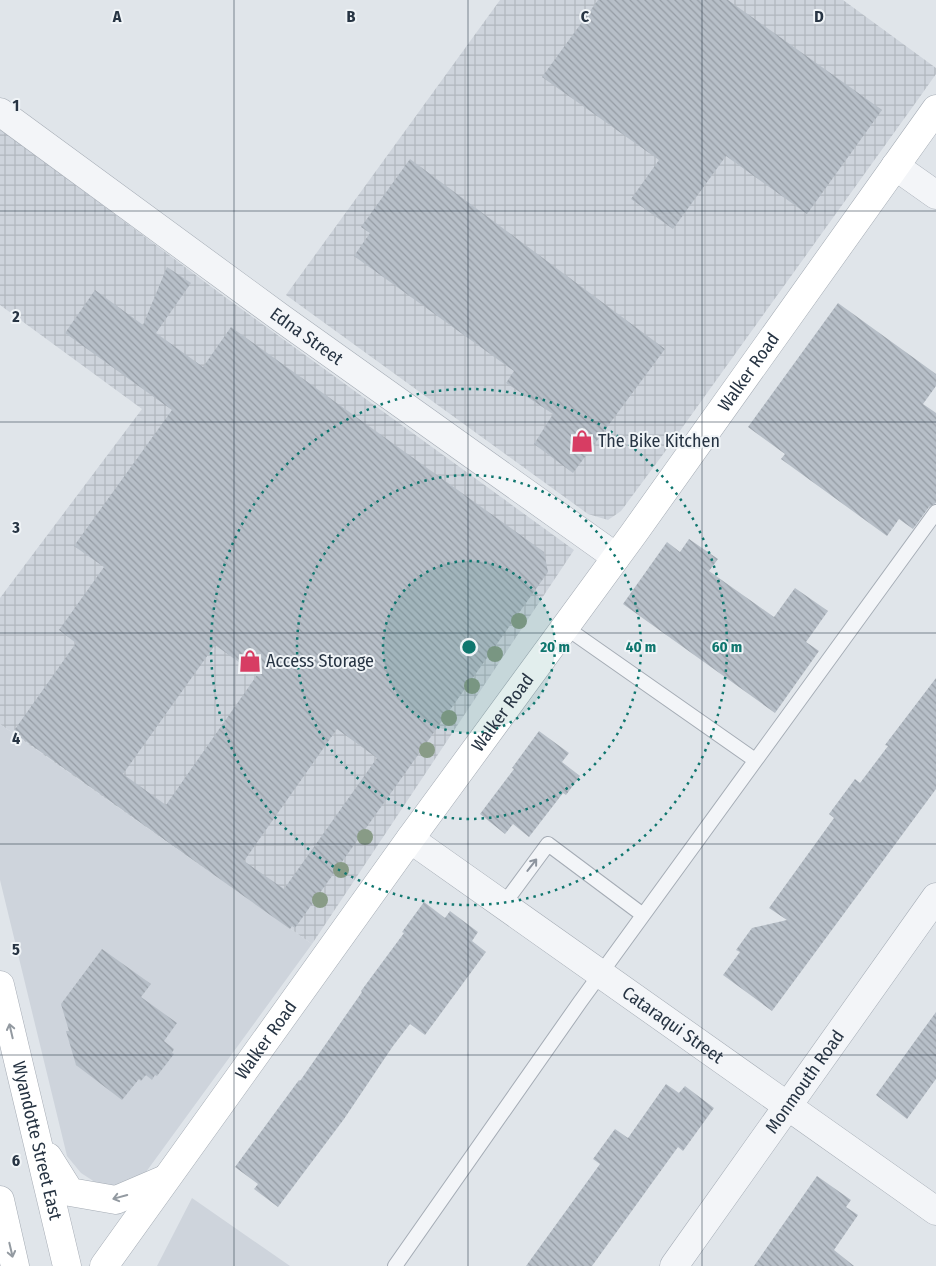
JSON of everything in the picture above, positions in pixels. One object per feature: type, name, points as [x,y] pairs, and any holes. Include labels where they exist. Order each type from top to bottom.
[{"type":"main road","name":"Walker Road","points":[[104,1266],[410,838],[616,557],[936,109]]},
{"type":"main road","name":"Wyandotte Street East","points":[[0,985],[67,1266]]},
{"type":"main road","points":[[37,1139],[70,1192],[116,1200],[165,1179]]},
{"type":"main road","points":[[0,1200],[15,1266]]},
{"type":"street","name":"Edna Street","points":[[0,112],[281,318],[616,557]]},
{"type":"street","points":[[895,166],[936,195]]},
{"type":"street","name":"Cataraqui Street","points":[[410,838],[936,1211]]},
{"type":"street","name":"Monmouth Road","points":[[674,1266],[936,897]]},
{"type":"lane","points":[[395,1266],[643,915],[936,512]]},
{"type":"lane","points":[[564,628],[755,760]]},
{"type":"lane","points":[[503,905],[548,844],[643,915]]},
{"type":"shaded area","points":[[500,0],[843,0],[936,68],[936,74],[664,453],[621,511],[608,520],[588,514],[286,295]]},
{"type":"shaded area","name":"Access Storage","points":[[0,128],[225,297],[574,550],[312,944],[0,724],[0,598],[142,409],[0,305]]},
{"type":"shaded area","points":[[0,724],[312,944],[146,1172],[123,1186],[98,1184],[81,1173],[67,1156],[0,880]]},
{"type":"shaded area","points":[[192,1198],[290,1266],[157,1266]]},
{"type":"building","points":[[598,0],[728,0],[882,110],[807,214],[726,156],[673,229],[631,199],[659,160],[542,77]]},
{"type":"building","points":[[410,159],[665,349],[573,473],[534,444],[553,414],[506,383],[514,371],[354,256],[370,233],[361,227]]},
{"type":"building","name":"Access Storage","points":[[167,267],[191,283],[156,333],[203,367],[231,327],[544,552],[548,572],[295,928],[292,926],[290,929],[13,732],[76,643],[59,630],[104,567],[74,546],[172,410],[65,333],[95,290],[143,325]],"holes":[[[215,645],[257,675],[166,805],[123,774]],[[337,729],[377,758],[284,889],[244,861]]]},
{"type":"building","points":[[838,303],[936,374],[936,386],[923,404],[936,413],[936,503],[929,507],[913,529],[899,519],[887,536],[781,459],[785,454],[748,427]]},
{"type":"building","points":[[689,539],[718,559],[709,571],[774,617],[795,588],[828,611],[806,642],[819,651],[775,713],[623,604],[667,542],[680,552]]},
{"type":"building","points":[[936,678],[936,789],[772,1011],[723,975],[740,952],[736,950],[752,928],[787,920],[769,908],[834,818],[829,814],[855,779],[860,783],[888,746],[885,745]]},
{"type":"building","points":[[539,731],[569,753],[562,762],[580,776],[566,795],[563,793],[529,837],[513,824],[505,834],[480,814],[514,769],[512,768]]},
{"type":"building","points":[[424,902],[445,918],[450,911],[478,932],[472,941],[486,952],[425,1035],[410,1024],[344,1119],[278,1207],[254,1189],[258,1184],[235,1167],[300,1081]]},
{"type":"building","points":[[102,949],[151,984],[141,997],[177,1023],[164,1041],[174,1049],[172,1053],[174,1054],[157,1076],[155,1075],[152,1080],[146,1075],[141,1081],[139,1079],[122,1100],[76,1065],[66,1031],[69,1031],[61,1004]]},
{"type":"building","points":[[936,1012],[936,1079],[907,1119],[876,1095]]},
{"type":"building","points":[[666,1084],[679,1093],[685,1086],[714,1108],[683,1151],[678,1147],[592,1266],[526,1266],[600,1164],[593,1159],[615,1129],[628,1138]]},
{"type":"building","points":[[817,1176],[851,1200],[846,1207],[858,1215],[834,1250],[854,1266],[754,1266]]},
{"type":"place","name":"The Bike Kitchen","points":[[582,441]]},
{"type":"place","name":"Access Storage","points":[[250,661]]}]
